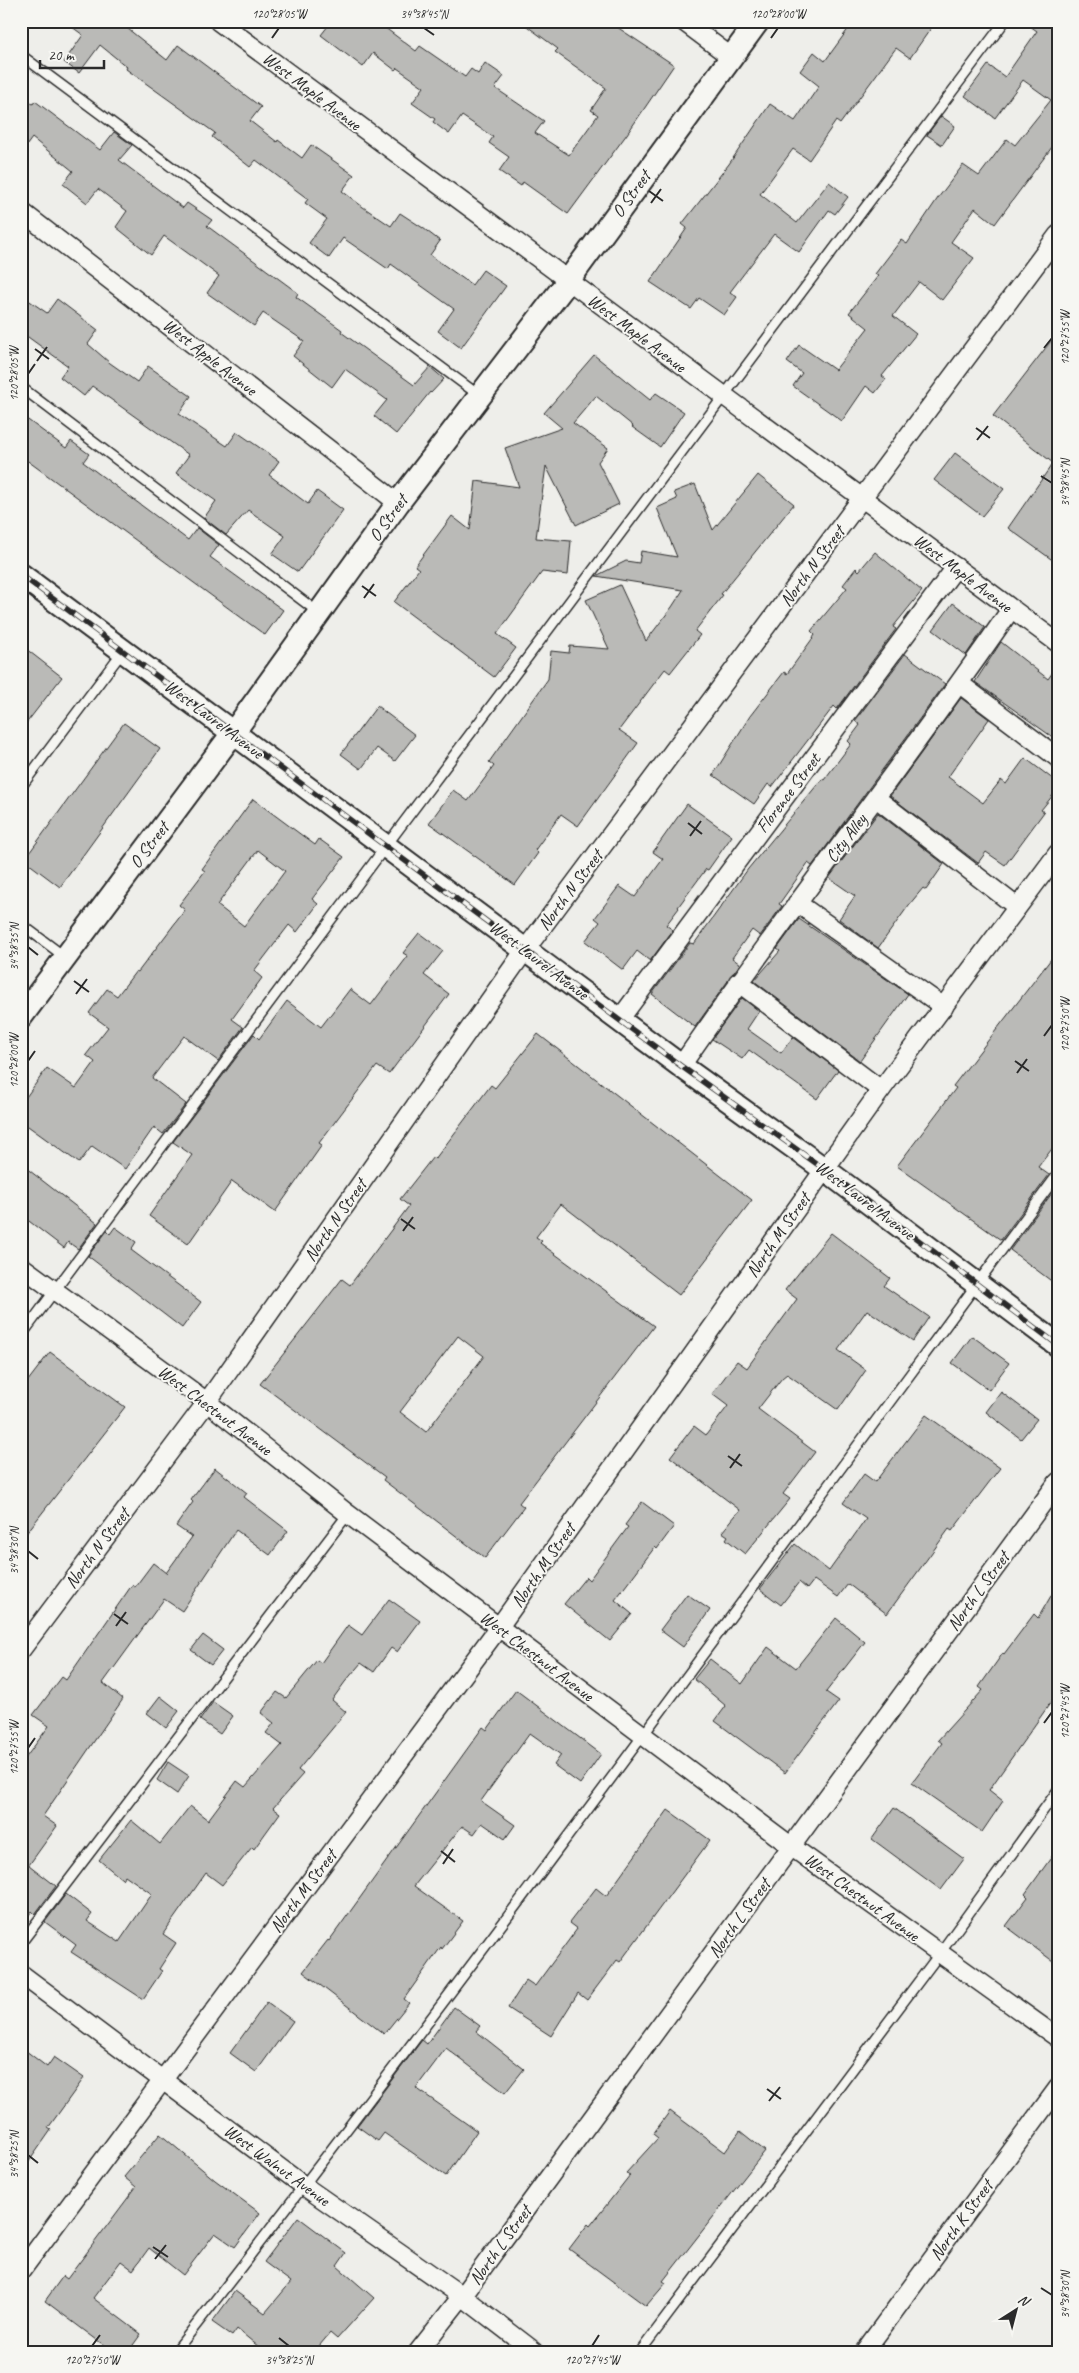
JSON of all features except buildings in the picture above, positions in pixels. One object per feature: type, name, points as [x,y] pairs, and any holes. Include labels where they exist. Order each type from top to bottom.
[{"type":"street","name":"West Maple Avenue","points":[[218,21],[723,398],[1058,643]]},
{"type":"street","points":[[683,21],[731,57]]},
{"type":"street","name":"O Street","points":[[21,1017],[233,733],[398,503],[568,281],[758,21]]},
{"type":"street","name":"West Apple Avenue","points":[[21,211],[398,503]]},
{"type":"street","name":"North N Street","points":[[21,1650],[207,1402],[525,950],[1058,235]]},
{"type":"street","name":"Florence Street","points":[[619,1020],[956,567]]},
{"type":"street","name":"West Laurel Avenue","points":[[21,575],[681,1066],[824,1169],[1058,1345]]},
{"type":"street","name":"City Alley","points":[[681,1066],[738,982],[960,684],[1012,609]]},
{"type":"street","points":[[960,684],[1058,758]]},
{"type":"street","points":[[876,798],[1017,907]]},
{"type":"street","name":"North M Street","points":[[21,2271],[499,1627],[881,1090],[1058,853]]},
{"type":"street","points":[[797,904],[944,1007]]},
{"type":"street","points":[[738,982],[881,1090]]},
{"type":"street","name":"West Chestnut Avenue","points":[[21,1266],[207,1402],[348,1514],[792,1847],[1058,2038]]},
{"type":"street","name":"North L Street","points":[[418,2352],[462,2296],[1058,1482]]},
{"type":"street","name":"West Walnut Avenue","points":[[21,1974],[304,2186],[462,2296],[535,2352]]},
{"type":"street","name":"North K Street","points":[[864,2352],[1058,2088]]},
{"type":"lane","points":[[21,1336],[1005,21]]},
{"type":"lane","points":[[21,55],[480,396]]},
{"type":"lane","points":[[21,387],[319,613]]},
{"type":"lane","points":[[21,787],[123,650]]},
{"type":"lane","points":[[21,924],[66,957]]},
{"type":"lane","points":[[175,2352],[304,2186],[644,1736],[1058,1174]]},
{"type":"lane","points":[[21,1943],[348,1514]]},
{"type":"lane","points":[[640,2352],[940,1953],[1058,1790]]},
{"type":"railway","points":[[21,575],[681,1066],[824,1169],[1058,1345]]}]
